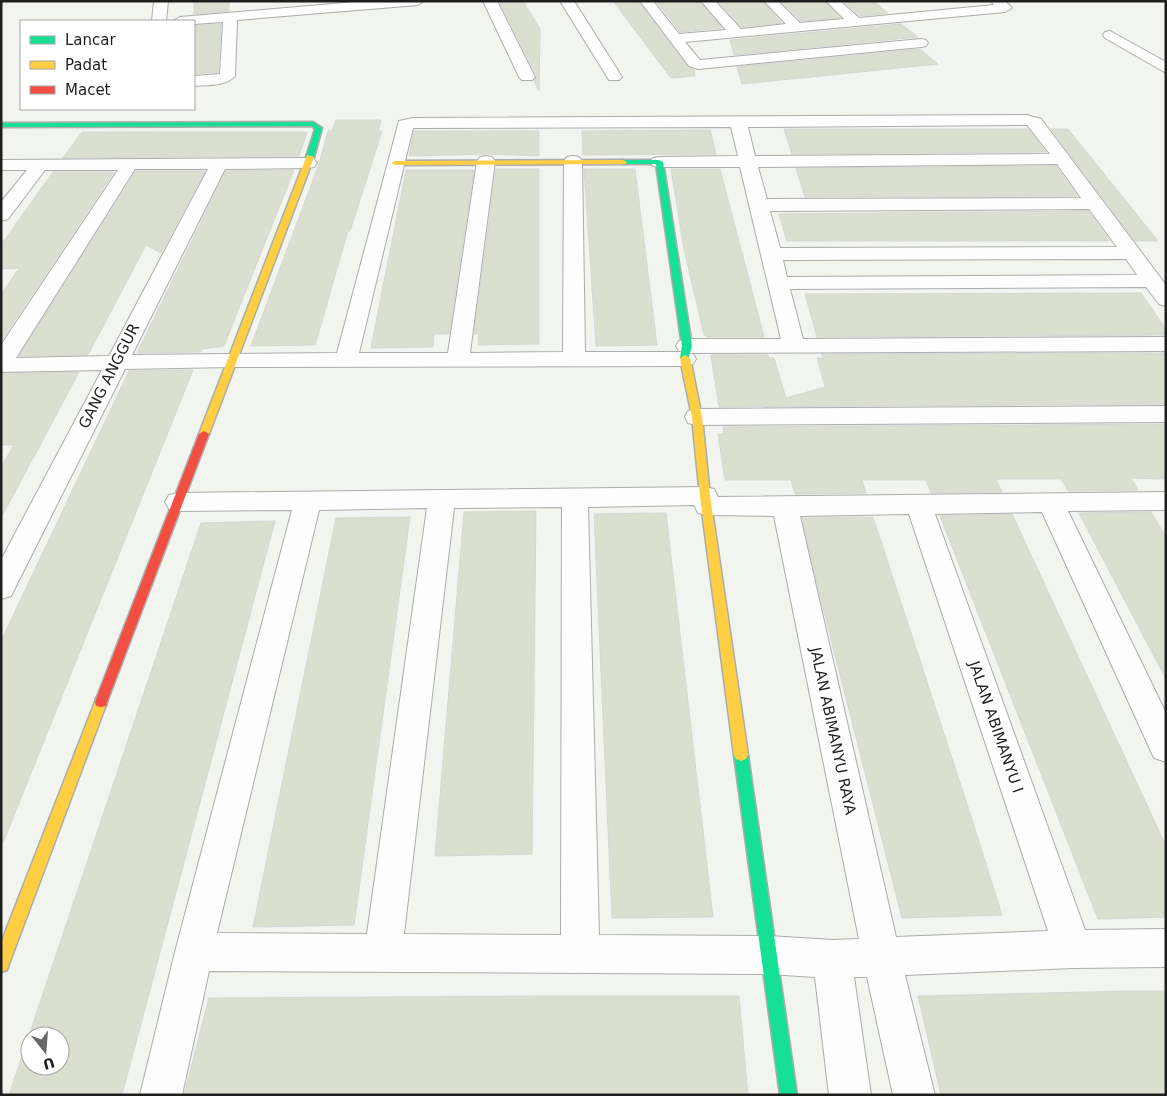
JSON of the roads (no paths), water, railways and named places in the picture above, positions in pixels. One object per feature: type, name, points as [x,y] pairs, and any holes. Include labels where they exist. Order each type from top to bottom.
[{"type":"street","points":[[158,20],[161,1]]},
{"type":"street","points":[[195,81],[219,79],[228,74],[225,18],[221,1]]},
{"type":"street","points":[[195,20],[225,18],[294,6],[418,1]]},
{"type":"street","points":[[490,1],[527,77]]},
{"type":"street","points":[[567,1],[614,77]]},
{"type":"street","points":[[646,1],[694,63],[698,65],[921,43]]},
{"type":"street","points":[[707,1],[737,33]]},
{"type":"street","points":[[770,1],[797,28]]},
{"type":"street","points":[[832,1],[856,22]]},
{"type":"street","points":[[934,1],[951,13]]},
{"type":"street","points":[[675,39],[1005,8],[997,1]]},
{"type":"street","points":[[900,6],[913,17]]},
{"type":"street","points":[[1110,35],[1166,69]]},
{"type":"street","points":[[346,360],[394,163],[404,128],[406,125],[413,123],[1027,120],[1035,122],[1166,300]]},
{"type":"street","points":[[738,122],[780,283],[794,345]]},
{"type":"street","points":[[1,126],[313,124],[319,128],[308,164],[231,360],[1,964]]},
{"type":"street","points":[[394,163],[1063,159]]},
{"type":"street","points":[[458,360],[486,161]]},
{"type":"street","points":[[573,161],[574,359]]},
{"type":"street","points":[[659,162],[697,416],[706,501],[789,1095]]},
{"type":"street","points":[[1,364],[130,164]]},
{"type":"street","name":"GANG ANGGUR","points":[[1,588],[219,164]]},
{"type":"street","points":[[1,165],[308,164]]},
{"type":"street","points":[[1,214],[40,165]]},
{"type":"street","points":[[760,205],[1094,203]]},
{"type":"street","points":[[772,254],[1130,253]]},
{"type":"street","points":[[780,283],[1152,281]]},
{"type":"street","points":[[1,364],[231,360],[574,359],[794,345],[1166,344]]},
{"type":"street","points":[[697,416],[1166,414]]},
{"type":"street","points":[[178,502],[575,497],[706,501],[786,507],[1050,501],[1166,501]]},
{"type":"street","points":[[575,497],[580,954]]},
{"type":"street","points":[[383,953],[442,498]]},
{"type":"street","points":[[161,1095],[194,952],[308,500]]},
{"type":"street","points":[[1050,501],[1166,748]]},
{"type":"street","name":"JALAN ABIMANYU I","points":[[919,505],[1073,949]]},
{"type":"street","name":"JALAN ABIMANYU RAYA","points":[[786,507],[881,956],[914,1095]]},
{"type":"street","points":[[194,952],[769,954],[832,959],[1073,949],[1166,948]]},
{"type":"street","points":[[832,959],[850,1095]]}]
